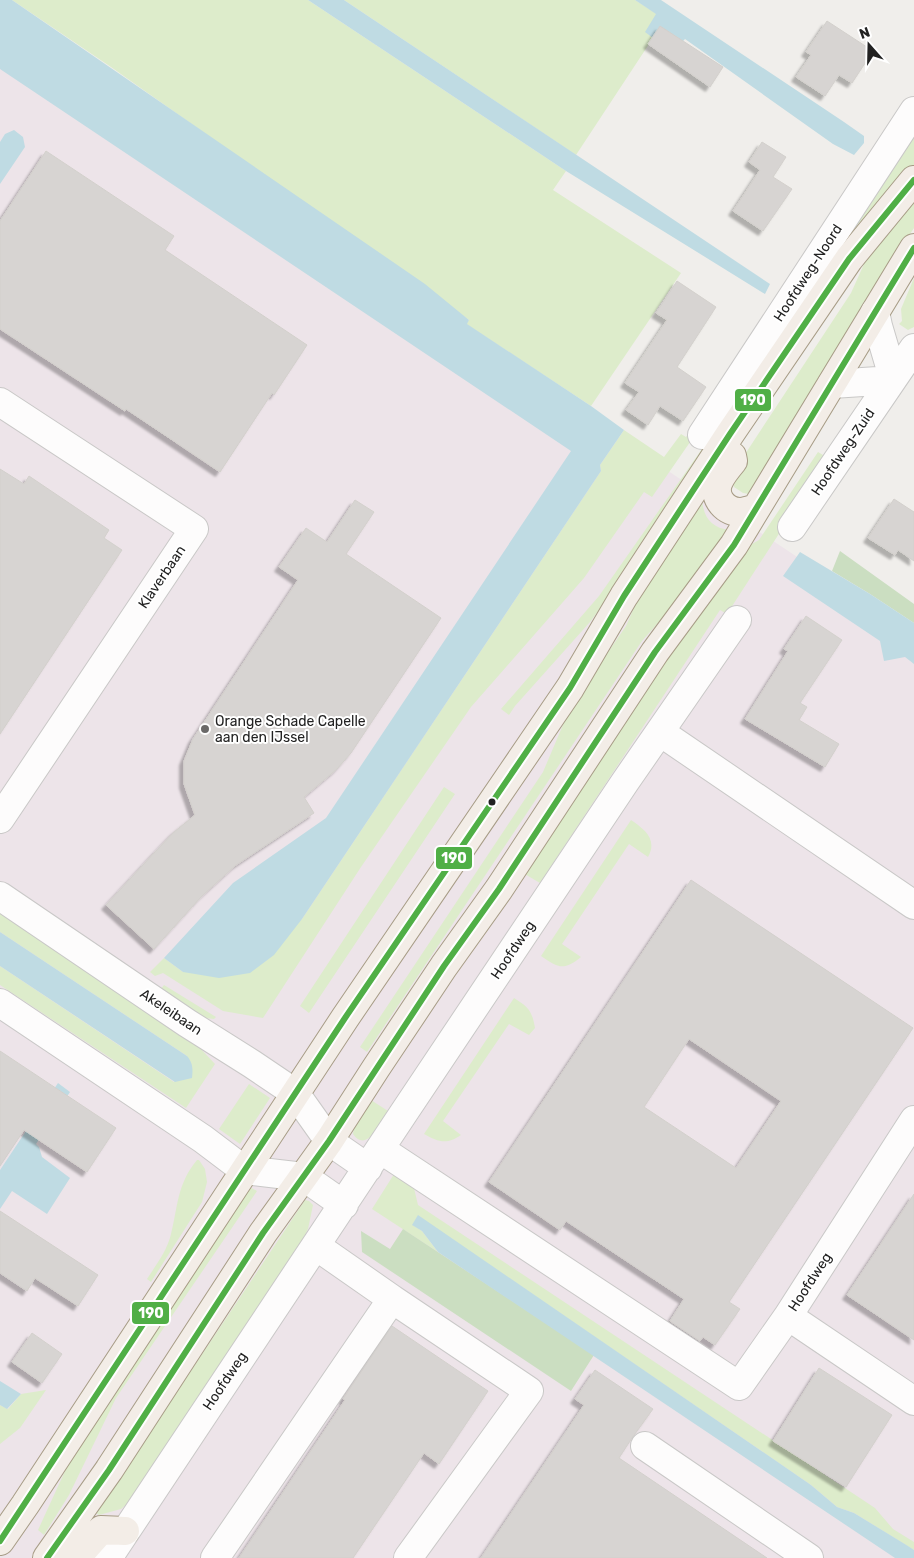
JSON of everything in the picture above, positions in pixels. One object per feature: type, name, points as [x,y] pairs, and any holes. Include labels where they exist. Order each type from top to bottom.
[{"type":"main road","points":[[0,1541],[295,1093],[570,688],[624,596],[730,434],[849,259],[914,180]]},
{"type":"main road","points":[[47,1558],[109,1470],[263,1233],[329,1141],[444,966],[499,889],[656,652],[734,545],[754,509],[914,248]]},
{"type":"main road","points":[[730,434],[733,461],[718,481],[717,495],[723,506],[730,510],[740,512],[754,509]]},
{"type":"main road","points":[[76,1558],[101,1530],[125,1531]]},
{"type":"street","name":"Hoofdweg-Noord","points":[[702,435],[914,111]]},
{"type":"street","points":[[832,384],[878,381],[894,377],[875,312]]},
{"type":"street","name":"Hoofdweg-Zuid","points":[[792,527],[914,348]]},
{"type":"street","name":"Klaverbaan","points":[[0,402],[194,529],[0,818]]},
{"type":"street","name":"Hoofdweg","points":[[108,1558],[660,732],[737,620]]},
{"type":"street","points":[[660,732],[914,905]]},
{"type":"street","name":"Akeleibaan","points":[[0,896],[187,1023],[295,1093],[329,1141]]},
{"type":"street","points":[[0,1003],[203,1139],[244,1170],[304,1177],[344,1204]]},
{"type":"street","name":"Hoofdweg","points":[[914,1120],[788,1316],[914,1401]]},
{"type":"street","points":[[329,1141],[374,1159],[739,1386],[788,1316]]},
{"type":"street","points":[[316,1246],[529,1391],[408,1558]]},
{"type":"street","points":[[215,1558],[392,1299]]},
{"type":"street","points":[[645,1446],[809,1558]]},
{"type":"shaded area","points":[[0,23],[914,635],[914,1558],[0,1558]]},
{"type":"green space","points":[[12,0],[308,0],[566,171],[553,190],[681,273],[591,406],[466,324],[469,320],[111,67]]},
{"type":"green space","points":[[344,0],[635,0],[657,14],[653,38],[576,155]]},
{"type":"green space","points":[[914,128],[914,169],[590,622],[509,715],[501,709],[599,596],[709,439]]},
{"type":"green space","points":[[914,193],[914,228],[882,276],[749,494],[743,493],[734,487],[732,474],[851,293],[873,244]]},
{"type":"green space","points":[[914,278],[914,327],[908,330],[899,324],[902,321],[901,309]]},
{"type":"green space","points":[[693,428],[697,432],[652,497],[644,492],[584,578],[471,707],[361,867],[263,1018],[223,1011],[163,973],[155,976],[150,972],[164,958],[183,972],[302,919],[601,471],[600,465],[624,430],[664,457],[681,434],[686,437]]},
{"type":"green space","points":[[818,452],[828,458],[727,614],[720,610],[540,883],[523,873],[741,550],[759,540]]},
{"type":"green space","points":[[702,498],[704,510],[709,520],[717,527],[730,530],[716,557],[642,641],[367,1052],[360,1047],[543,772],[571,706],[626,626],[654,562]]},
{"type":"green space","points":[[840,551],[914,604],[914,623],[832,571]]},
{"type":"green space","points":[[444,787],[455,794],[309,1013],[300,1006]]},
{"type":"green space","points":[[631,820],[648,835],[651,851],[648,857],[629,844],[562,944],[581,957],[565,966],[552,963],[541,956]]},
{"type":"green space","points":[[0,909],[183,1030],[215,1064],[186,1108],[0,985],[0,966],[174,1082],[187,1056],[0,932]]},
{"type":"green space","points":[[164,985],[216,1017],[214,1019],[197,1017],[160,990]]},
{"type":"green space","points":[[514,998],[529,1010],[535,1028],[529,1035],[509,1024],[443,1121],[461,1135],[451,1140],[442,1141],[424,1134]]},
{"type":"green space","points":[[249,1084],[270,1098],[240,1144],[219,1129]]},
{"type":"green space","points":[[371,1100],[388,1111],[373,1134],[363,1140],[358,1139],[353,1134],[354,1126]]},
{"type":"green space","points":[[197,1160],[205,1169],[207,1182],[202,1202],[151,1282],[147,1279],[167,1246],[185,1178]]},
{"type":"green space","points":[[396,1171],[413,1184],[418,1205],[875,1508],[893,1529],[914,1542],[914,1550],[854,1513],[837,1507],[811,1485],[418,1216],[413,1225],[422,1231],[438,1252],[372,1209]]},
{"type":"green space","points":[[248,1186],[257,1191],[116,1398],[69,1495],[44,1535],[38,1530],[71,1458]]},
{"type":"green space","points":[[305,1200],[313,1205],[308,1229],[302,1241],[128,1503],[121,1509],[99,1515],[96,1513]]},
{"type":"green space","points":[[403,1229],[594,1355],[571,1391],[362,1252],[361,1231],[390,1249]]},
{"type":"green space","points":[[46,1390],[20,1428],[0,1444],[0,1405],[8,1409],[21,1394]]},
{"type":"water","points":[[0,0],[12,0],[425,284],[469,320],[467,324],[624,430],[600,465],[601,471],[302,919],[274,955],[250,973],[219,978],[183,972],[164,958],[233,883],[326,818],[571,451],[0,69]]},
{"type":"water","points":[[308,0],[344,0],[770,284],[765,294],[566,171]]},
{"type":"water","points":[[635,0],[661,0],[864,136],[864,143],[854,155],[833,144],[685,39],[668,57],[653,38],[645,32],[656,14]]},
{"type":"water","points":[[14,130],[23,137],[25,147],[0,184],[0,142],[5,134]]},
{"type":"water","points":[[800,552],[914,623],[914,664],[905,657],[884,661],[880,641],[783,576]]},
{"type":"water","points":[[0,932],[187,1056],[192,1066],[192,1078],[175,1082],[0,966]]},
{"type":"water","points":[[58,1083],[70,1092],[36,1144],[42,1157],[70,1178],[47,1214],[12,1191],[0,1209],[0,1170]]},
{"type":"water","points":[[418,1215],[811,1485],[837,1507],[854,1513],[914,1550],[914,1558],[895,1558],[438,1252],[422,1231],[412,1225]]},
{"type":"water","points":[[0,1381],[21,1394],[7,1409],[0,1405]]},
{"type":"building","points":[[827,21],[873,51],[852,83],[839,75],[825,96],[796,77],[811,55],[806,52]]},
{"type":"building","points":[[660,26],[723,67],[710,87],[648,44]]},
{"type":"building","points":[[762,142],[786,157],[773,177],[792,189],[763,231],[733,211],[760,170],[749,162]]},
{"type":"building","points":[[46,151],[174,236],[165,250],[307,345],[274,395],[272,393],[220,472],[126,409],[125,411],[0,329],[0,221]]},
{"type":"building","points":[[677,281],[716,307],[677,367],[706,387],[683,421],[660,406],[648,425],[626,410],[639,392],[625,383],[667,320],[656,313]]},
{"type":"building","points":[[0,469],[24,484],[29,476],[109,530],[104,538],[122,550],[0,734]]},
{"type":"building","points":[[894,499],[914,512],[914,561],[898,550],[895,555],[868,538]]},
{"type":"building","points":[[355,500],[374,512],[346,554],[441,618],[351,753],[337,769],[304,797],[314,813],[236,865],[202,896],[154,949],[106,905],[174,832],[195,815],[184,784],[184,761],[193,739],[298,580],[279,567],[306,528],[327,542]]},
{"type":"building","points":[[806,616],[842,640],[800,703],[807,707],[799,720],[839,744],[825,767],[745,719],[788,651],[784,649]]},
{"type":"building","points":[[691,880],[913,1028],[729,1302],[740,1309],[715,1345],[703,1337],[700,1341],[670,1321],[684,1299],[566,1221],[560,1230],[489,1182]],"holes":[[[689,1039],[781,1101],[736,1168],[644,1107]]]},
{"type":"building","points":[[0,1051],[116,1128],[87,1172],[24,1130],[0,1166]]},
{"type":"building","points":[[914,1194],[914,1340],[847,1295]]},
{"type":"building","points":[[0,1211],[98,1275],[78,1306],[35,1278],[27,1291],[0,1273]]},
{"type":"building","points":[[392,1326],[488,1391],[439,1464],[424,1453],[353,1558],[239,1558],[345,1400],[343,1399]]},
{"type":"building","points":[[32,1333],[62,1354],[42,1383],[12,1362]]},
{"type":"building","points":[[819,1368],[892,1415],[846,1487],[773,1441]]},
{"type":"building","points":[[595,1370],[653,1409],[619,1458],[767,1558],[481,1558],[584,1405],[575,1399]]},
{"type":"transit line","name":"190","points":[[0,1541],[345,1018],[570,688],[624,596],[730,434],[849,259],[914,180]]},
{"type":"transit line","name":"190","points":[[47,1558],[109,1470],[263,1233],[329,1141],[444,966],[499,889],[655,652],[734,545],[914,248]]},
{"type":"place","name":"Orange Schade Capelle aan den IJssel","points":[[205,729]]}]
